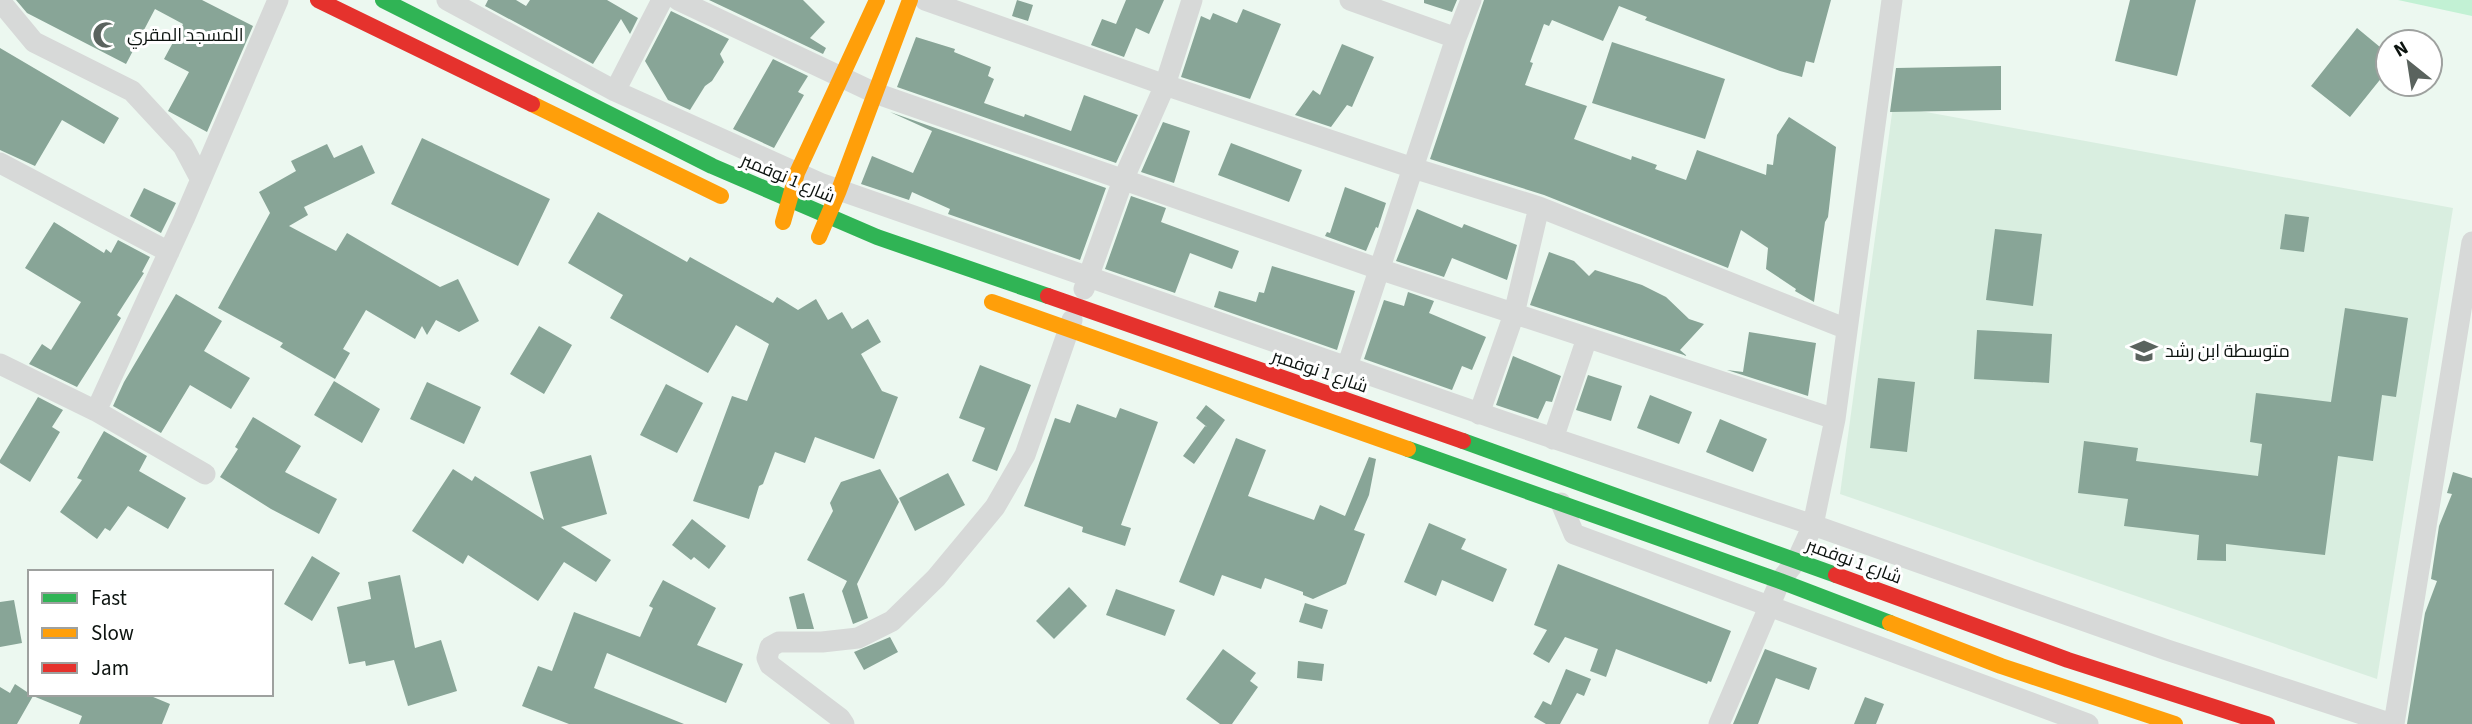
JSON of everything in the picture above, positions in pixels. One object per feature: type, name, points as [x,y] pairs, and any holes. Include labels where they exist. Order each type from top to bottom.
[{"type":"main road","points":[[318,0],[733,201]]},
{"type":"main road","name":"شارع 1 نوفمبر","points":[[383,0],[712,166],[877,237],[1556,473],[2221,717],[2267,724]]},
{"type":"main road","points":[[877,0],[797,173],[791,200],[801,230],[827,216],[910,0]]},
{"type":"main road","points":[[976,296],[1780,581],[2001,666],[2119,715],[2175,724]]},
{"type":"street","points":[[96,411],[201,180],[278,0]]},
{"type":"street","points":[[447,0],[615,91],[839,190],[1479,414],[1813,525],[2167,650],[2393,724],[2464,324],[2472,242]]},
{"type":"street","points":[[615,91],[662,0]]},
{"type":"street","points":[[678,0],[875,93],[1379,270],[1835,419]]},
{"type":"street","points":[[925,0],[1165,85],[1539,207],[1847,329]]},
{"type":"street","points":[[844,724],[840,718],[770,665],[767,658],[770,647],[779,642],[822,642],[858,638],[892,621],[936,578],[995,507],[1025,455],[1123,180],[1165,85],[1192,0]]},
{"type":"street","points":[[1350,0],[1456,38]]},
{"type":"street","points":[[1327,420],[1471,0]]},
{"type":"street","points":[[1719,724],[1780,581],[1797,561],[1813,525],[1835,419],[1892,0]]},
{"type":"street","points":[[3,2],[34,41],[132,91],[183,146],[201,180]]},
{"type":"street","points":[[0,163],[169,252]]},
{"type":"street","points":[[1479,414],[1514,314],[1539,207]]},
{"type":"street","points":[[1553,439],[1587,338]]},
{"type":"street","points":[[0,364],[96,411],[205,474]]},
{"type":"street","points":[[1561,503],[1574,534],[2088,724]]},
{"type":"shaded area","name":"متوسطة ابن رشد","points":[[1893,106],[2453,208],[2377,679],[1840,494]]},
{"type":"green space","points":[[2398,0],[2472,0],[2472,16]]},
{"type":"building","points":[[16,0],[202,0],[253,26],[207,132],[168,111],[189,72],[164,59],[183,24],[155,9],[126,64],[27,13]]},
{"type":"building","points":[[488,0],[516,0],[526,6],[530,0],[607,0],[638,18],[630,34],[621,19],[593,64],[485,6]]},
{"type":"building","points":[[709,0],[803,0],[825,22],[810,38],[826,48],[823,54]]},
{"type":"building","points":[[1017,0],[1033,5],[1028,21],[1012,16]]},
{"type":"building","points":[[1126,0],[1164,0],[1149,34],[1136,28],[1124,57],[1091,45],[1102,19],[1116,24]]},
{"type":"building","points":[[1424,0],[1457,0],[1452,12],[1424,3]]},
{"type":"building","points":[[1484,0],[1831,0],[1814,63],[1806,61],[1802,77],[1645,20],[1647,17],[1619,6],[1603,41],[1552,20],[1549,26],[1544,24],[1525,85],[1587,106],[1574,139],[1631,160],[1632,156],[1657,165],[1655,169],[1686,180],[1697,150],[1766,175],[1767,164],[1773,165],[1777,135],[1789,117],[1836,147],[1814,302],[1766,269],[1768,248],[1741,230],[1728,268],[1544,195],[1430,159]]},
{"type":"building","points":[[2130,0],[2196,0],[2177,76],[2115,61]]},
{"type":"building","points":[[1243,9],[1281,24],[1250,99],[1181,77],[1201,16],[1210,20],[1213,13],[1237,23]]},
{"type":"building","points":[[671,11],[729,39],[720,54],[724,62],[690,110],[668,100],[645,61]]},
{"type":"building","points":[[2357,28],[2374,42],[2374,87],[2350,117],[2311,86]]},
{"type":"building","points":[[916,37],[955,49],[954,52],[991,67],[988,76],[994,79],[984,103],[1071,131],[1084,95],[1138,115],[1116,163],[897,87]]},
{"type":"building","points":[[1612,42],[1725,79],[1705,139],[1592,103]]},
{"type":"building","points":[[1342,44],[1374,57],[1352,107],[1347,105],[1331,127],[1295,115],[1313,90],[1320,95]]},
{"type":"building","points":[[0,48],[119,118],[104,144],[62,120],[35,166],[0,150]]},
{"type":"building","points":[[773,59],[808,76],[798,92],[804,95],[774,148],[733,129]]},
{"type":"building","points":[[2001,66],[2001,110],[1890,112],[1896,68]]},
{"type":"building","points":[[890,112],[1106,188],[1080,260],[948,214],[950,209],[912,192],[909,200],[861,184],[872,156],[913,173],[932,131]]},
{"type":"building","points":[[1163,122],[1190,131],[1174,183],[1141,172]]},
{"type":"building","points":[[422,138],[550,199],[518,266],[391,204]]},
{"type":"building","points":[[1231,143],[1302,170],[1289,202],[1218,175]]},
{"type":"building","points":[[327,144],[334,158],[362,145],[375,173],[304,207],[308,215],[289,226],[336,251],[347,233],[440,287],[458,279],[479,321],[459,332],[436,320],[427,335],[422,326],[415,339],[366,310],[343,349],[350,353],[335,379],[280,347],[283,343],[218,308],[270,213],[259,192],[296,171],[291,161]]},
{"type":"building","points":[[1345,187],[1386,203],[1378,228],[1376,227],[1366,251],[1325,236],[1327,232],[1330,233]]},
{"type":"building","points":[[144,188],[176,203],[161,233],[130,216]]},
{"type":"building","points":[[1131,196],[1166,208],[1161,222],[1239,251],[1232,269],[1190,253],[1175,293],[1105,269]]},
{"type":"building","points":[[1417,209],[1462,228],[1464,224],[1517,245],[1507,280],[1452,258],[1444,277],[1396,261]]},
{"type":"building","points":[[598,212],[687,262],[690,257],[773,303],[777,297],[798,310],[816,299],[828,320],[842,312],[852,329],[868,319],[881,342],[861,354],[882,391],[898,397],[874,459],[815,437],[805,463],[775,452],[763,484],[759,486],[749,519],[693,501],[732,396],[747,401],[769,344],[736,325],[708,373],[610,318],[623,295],[568,263]]},
{"type":"building","points":[[2285,214],[2309,217],[2304,252],[2280,249]]},
{"type":"building","points":[[54,222],[104,253],[106,249],[111,253],[118,240],[150,257],[142,272],[144,273],[117,315],[121,318],[77,387],[29,364],[42,344],[51,350],[81,302],[25,268]]},
{"type":"building","points":[[1995,229],[2042,234],[2033,306],[1986,300]]},
{"type":"building","points":[[1549,252],[1574,261],[1589,276],[1595,270],[1642,285],[1666,297],[1689,319],[1704,324],[1680,350],[1687,356],[1530,305]]},
{"type":"building","points":[[1272,266],[1355,291],[1337,350],[1214,307],[1219,291],[1256,302],[1259,292],[1264,293]]},
{"type":"building","points":[[1408,292],[1434,301],[1429,313],[1486,337],[1472,370],[1462,366],[1452,390],[1364,359],[1384,300],[1404,306]]},
{"type":"building","points":[[176,294],[222,321],[204,351],[250,378],[231,409],[190,385],[161,433],[113,406],[124,382]]},
{"type":"building","points":[[2345,308],[2408,318],[2396,397],[2382,395],[2373,461],[2338,456],[2325,555],[2226,544],[2226,561],[2197,560],[2199,535],[2124,526],[2128,499],[2078,493],[2084,441],[2138,448],[2136,461],[2258,476],[2262,444],[2250,442],[2256,393],[2331,402]]},
{"type":"building","points":[[539,326],[572,345],[544,394],[510,374]]},
{"type":"building","points":[[1977,330],[2052,334],[2049,383],[1974,379]]},
{"type":"building","points":[[1749,332],[1816,343],[1808,396],[1727,370],[1743,372]]},
{"type":"building","points":[[1513,356],[1561,376],[1552,402],[1546,401],[1538,419],[1496,405]]},
{"type":"building","points":[[980,365],[1031,385],[997,471],[972,461],[985,428],[959,418]]},
{"type":"building","points":[[1588,375],[1622,386],[1611,421],[1576,410]]},
{"type":"building","points":[[1878,378],[1915,382],[1907,452],[1870,448]]},
{"type":"building","points":[[334,381],[380,409],[362,443],[314,415]]},
{"type":"building","points":[[427,382],[481,407],[464,444],[410,419]]},
{"type":"building","points":[[666,384],[703,403],[677,453],[640,435]]},
{"type":"building","points":[[1650,395],[1692,412],[1679,444],[1637,428]]},
{"type":"building","points":[[38,397],[63,410],[52,427],[60,432],[30,482],[0,463],[0,460]]},
{"type":"building","points":[[1077,404],[1116,418],[1120,408],[1158,422],[1121,525],[1131,528],[1125,546],[1082,532],[1083,527],[1024,506],[1055,418],[1070,423]]},
{"type":"building","points":[[1206,405],[1225,420],[1194,464],[1183,456],[1205,426],[1207,427],[1196,418]]},
{"type":"building","points":[[253,417],[301,446],[285,472],[337,499],[319,534],[271,509],[220,477],[238,449],[235,447]]},
{"type":"building","points":[[1720,419],[1767,439],[1753,472],[1706,452]]},
{"type":"building","points":[[104,431],[147,456],[139,471],[186,498],[168,529],[128,506],[110,531],[105,528],[97,539],[60,512],[82,480],[77,478]]},
{"type":"building","points":[[1236,438],[1266,450],[1248,496],[1314,520],[1320,505],[1345,516],[1369,457],[1376,459],[1369,495],[1354,530],[1365,534],[1346,584],[1313,599],[1303,595],[1303,592],[1265,578],[1261,589],[1222,575],[1214,596],[1179,582]]},
{"type":"building","points":[[591,455],[607,514],[561,527],[611,560],[596,582],[564,562],[538,601],[468,555],[463,564],[412,531],[453,469],[472,481],[475,476],[544,520],[530,472]]},
{"type":"building","points":[[880,469],[899,502],[857,584],[868,618],[853,624],[842,591],[847,581],[807,560],[833,511],[830,503],[841,482]]},
{"type":"building","points":[[2453,472],[2472,478],[2472,724],[2407,724],[2425,613],[2437,581],[2431,579],[2439,526],[2452,494],[2447,493]]},
{"type":"building","points":[[948,473],[965,505],[915,531],[899,498]]},
{"type":"building","points":[[692,519],[726,546],[709,569],[694,557],[691,560],[672,545]]},
{"type":"building","points":[[1429,523],[1466,539],[1461,549],[1507,569],[1493,602],[1442,580],[1436,596],[1404,582]]},
{"type":"building","points":[[312,556],[340,573],[312,621],[284,604]]},
{"type":"building","points":[[1558,564],[1731,631],[1711,682],[1708,681],[1707,684],[1616,649],[1606,677],[1590,671],[1598,649],[1565,637],[1549,663],[1533,654],[1547,630],[1534,625]]},
{"type":"building","points":[[400,575],[415,648],[441,640],[457,691],[408,706],[394,660],[366,666],[365,661],[349,664],[337,607],[371,599],[368,582]]},
{"type":"building","points":[[663,580],[716,608],[697,645],[743,664],[726,703],[607,653],[594,688],[684,724],[569,724],[522,706],[538,666],[552,671],[574,612],[640,637],[653,608],[649,606]]},
{"type":"building","points":[[1069,587],[1087,606],[1054,639],[1036,621]]},
{"type":"building","points":[[1116,589],[1175,610],[1165,636],[1106,615]]},
{"type":"building","points":[[804,593],[814,629],[797,629],[789,597]]},
{"type":"building","points":[[14,600],[22,643],[0,647],[0,602]]},
{"type":"building","points":[[1305,603],[1328,610],[1322,629],[1299,622]]},
{"type":"building","points":[[890,637],[898,652],[864,670],[854,652]]},
{"type":"building","points":[[1223,649],[1256,673],[1250,681],[1258,687],[1232,724],[1220,724],[1186,699]]},
{"type":"building","points":[[1765,649],[1817,668],[1809,690],[1776,678],[1758,724],[1733,724]]},
{"type":"building","points":[[1298,661],[1324,664],[1322,681],[1297,678]]},
{"type":"building","points":[[1566,669],[1591,679],[1584,696],[1577,693],[1560,724],[1546,724],[1534,717],[1543,701],[1551,705]]},
{"type":"building","points":[[15,684],[28,693],[28,696],[33,696],[17,724],[0,724],[0,687],[10,693]]},
{"type":"building","points":[[33,696],[151,696],[170,704],[162,724],[79,724],[82,716]]},
{"type":"building","points":[[1865,697],[1884,704],[1876,724],[1854,724]]},
{"type":"traffic: fast","points":[[383,0],[712,166],[877,237],[1048,296]]},
{"type":"traffic: fast","points":[[1463,441],[1836,575]]},
{"type":"traffic: fast","points":[[1408,449],[1780,581],[1890,623]]},
{"type":"traffic: slow","points":[[783,222],[797,173],[877,0]]},
{"type":"traffic: slow","points":[[819,237],[910,0]]},
{"type":"traffic: slow","points":[[532,104],[721,196]]},
{"type":"traffic: slow","points":[[992,302],[1408,449]]},
{"type":"traffic: slow","points":[[1890,623],[2001,666],[2175,724]]},
{"type":"traffic: jam","points":[[318,0],[532,104]]},
{"type":"traffic: jam","points":[[1048,296],[1463,441]]},
{"type":"traffic: jam","points":[[1836,575],[2068,660],[2267,724]]},
{"type":"place","name":"المسجد المقري","points":[[106,35]]},
{"type":"place","name":"متوسطة ابن رشد","points":[[2144,351]]}]
